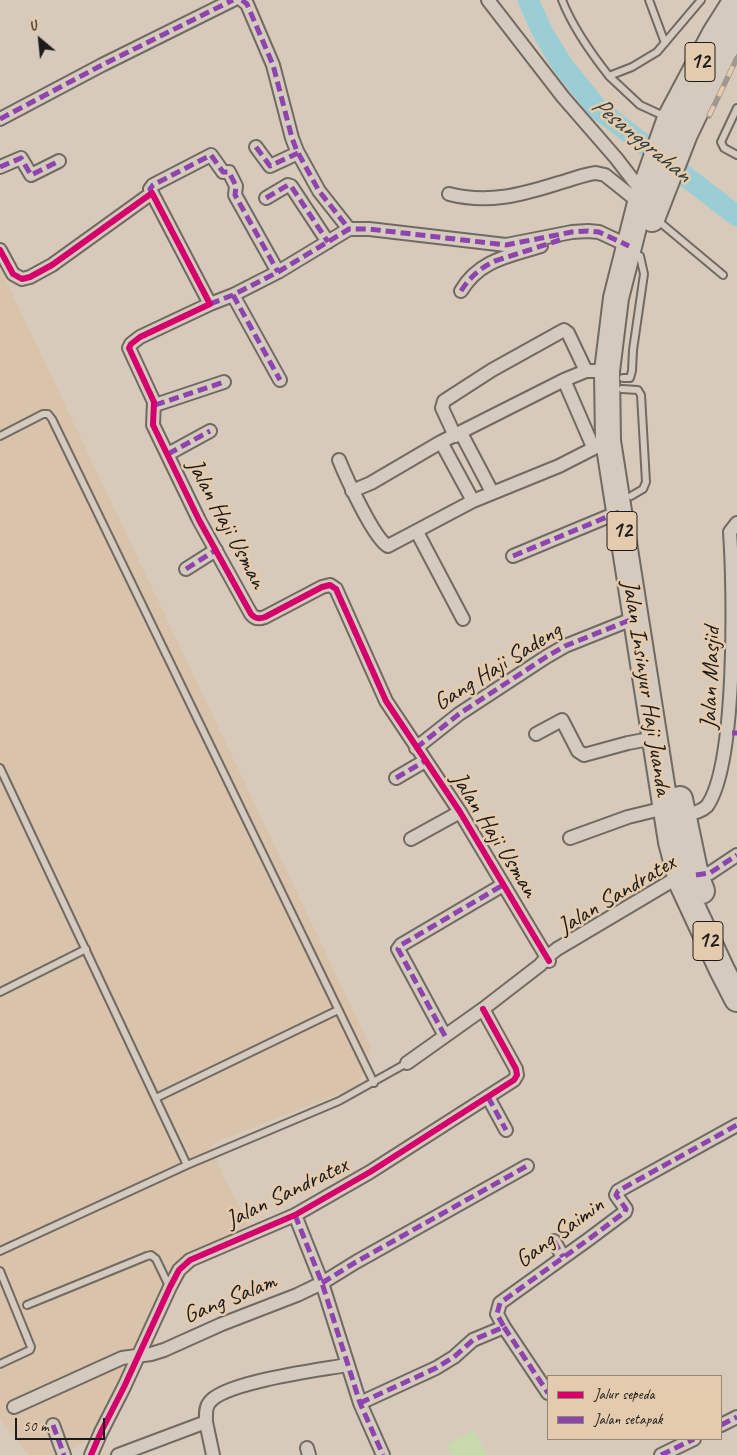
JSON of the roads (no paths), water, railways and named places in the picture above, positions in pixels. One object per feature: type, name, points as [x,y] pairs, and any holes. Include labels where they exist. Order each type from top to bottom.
[{"type":"highway","name":"Jalan Insinyur Haji Juanda","points":[[736,0],[714,35],[674,126],[648,198],[634,251],[630,297],[609,377],[601,444],[625,504],[653,642],[674,812],[686,878],[722,970],[737,999]]},
{"type":"highway","name":"Jalan Insinyur Haji Juanda","points":[[674,126],[737,26]]},
{"type":"highway","name":"Jalan Insinyur Haji Juanda","points":[[609,377],[623,435],[625,504],[635,618],[654,738],[674,812]]},
{"type":"highway","name":"Jalan Insinyur Haji Juanda","points":[[686,878],[737,973]]},
{"type":"street","points":[[0,119],[102,65],[233,0]]},
{"type":"street","points":[[242,0],[247,4],[272,65],[298,154],[319,191],[349,229]]},
{"type":"street","points":[[488,0],[563,97],[648,198]]},
{"type":"street","points":[[256,147],[270,166],[298,154]]},
{"type":"street","points":[[278,272],[235,195],[236,186],[229,172],[223,172],[211,155],[153,185],[150,189],[210,304],[233,295],[278,272],[349,229],[369,229],[506,245],[572,232],[588,231],[598,232],[634,251]]},
{"type":"street","points":[[0,167],[21,158],[31,175],[59,161]]},
{"type":"street","points":[[449,194],[476,199],[506,198],[596,173],[605,175],[648,198]]},
{"type":"street","points":[[266,198],[288,185],[292,186],[328,242]]},
{"type":"street","points":[[0,250],[10,270],[16,276],[22,278],[30,277],[52,265],[152,193]]},
{"type":"street","points":[[461,291],[472,276],[495,261],[588,231]]},
{"type":"street","points":[[233,295],[280,380]]},
{"type":"street","name":"Jalan Haji Usman","points":[[210,304],[140,338],[130,346],[130,352],[154,405],[153,423],[200,520],[251,614],[257,618],[265,617],[322,587],[334,587],[386,700],[460,812],[504,885],[545,961]]},
{"type":"street","points":[[492,492],[442,408],[444,401],[492,370],[564,330],[609,377]]},
{"type":"street","points":[[352,491],[371,483],[442,442],[564,380],[609,377]]},
{"type":"street","points":[[339,460],[352,491],[386,545],[393,545],[473,501],[559,466],[601,444],[564,380]]},
{"type":"street","points":[[154,405],[224,382]]},
{"type":"street","points":[[168,454],[210,431]]},
{"type":"street","points":[[442,442],[473,501]]},
{"type":"street","points":[[513,556],[625,504]]},
{"type":"street","name":"Jalan Masjid","points":[[570,838],[628,816],[674,812],[691,814],[702,810],[716,795],[734,733],[736,620],[735,576],[730,532],[737,523]]},
{"type":"street","points":[[417,532],[463,619]]},
{"type":"street","points":[[186,569],[216,550]]},
{"type":"street","name":"Gang Haji Sadeng","points":[[416,748],[459,714],[546,656],[565,646],[635,618]]},
{"type":"street","points":[[536,734],[562,720],[578,751],[584,755],[628,742],[654,738]]},
{"type":"street","points":[[396,778],[425,761]]},
{"type":"street","points":[[411,839],[460,812]]},
{"type":"street","name":"Jalan Sandratex","points":[[407,1062],[483,1009],[545,961],[686,878],[710,873],[737,855]]},
{"type":"street","points":[[445,1036],[398,949],[401,945],[504,885]]},
{"type":"street","name":"Jalan Sandratex","points":[[91,1455],[170,1287],[179,1270],[190,1260],[294,1215],[370,1172],[514,1080],[517,1072],[483,1009]]},
{"type":"street","points":[[488,1097],[506,1130]]},
{"type":"street","name":"Gang Saimin","points":[[504,1327],[497,1314],[500,1303],[626,1210],[616,1195],[618,1191],[737,1125]]},
{"type":"street","name":"Gang Salam","points":[[14,1407],[122,1358],[164,1350],[222,1324],[298,1295],[527,1166]]},
{"type":"street","name":"Jalan Sandratex","points":[[294,1215],[322,1283],[360,1403],[383,1455]]},
{"type":"street","points":[[554,1241],[563,1257]]},
{"type":"street","points":[[360,1403],[448,1361],[477,1338],[504,1327],[547,1392]]},
{"type":"street","points":[[213,1455],[206,1422],[208,1404],[216,1396],[226,1390],[290,1375],[347,1366]]},
{"type":"street","points":[[722,1424],[737,1417]]},
{"type":"street","points":[[118,1455],[206,1422]]},
{"type":"street","points":[[54,1425],[64,1455]]},
{"type":"street","points":[[661,1455],[692,1440]]},
{"type":"lane","points":[[562,0],[567,14],[586,48],[608,76],[640,105],[674,126]]},
{"type":"lane","points":[[649,0],[665,43]]},
{"type":"lane","points":[[608,76],[632,67],[657,52],[701,0]]},
{"type":"lane","points":[[737,108],[721,142],[724,148],[737,155]]},
{"type":"lane","points":[[648,198],[660,222],[723,275]]},
{"type":"lane","points":[[0,436],[43,414],[48,414],[52,419],[374,1083]]},
{"type":"lane","points":[[0,768],[187,1165]]},
{"type":"lane","points":[[0,992],[86,950]]},
{"type":"lane","points":[[156,1098],[338,1010]]},
{"type":"lane","name":"Jalan Sandratex","points":[[0,1251],[187,1165],[339,1101],[374,1083],[407,1062]]},
{"type":"lane","points":[[27,1305],[151,1255],[156,1259],[170,1287]]},
{"type":"lane","points":[[0,1271],[31,1345],[30,1350],[0,1364]]},
{"type":"waterway","name":"Pesanggrahan","points":[[528,0],[543,33],[563,66],[598,109],[737,216]]},
{"type":"railway","points":[[709,116],[737,58]]}]
